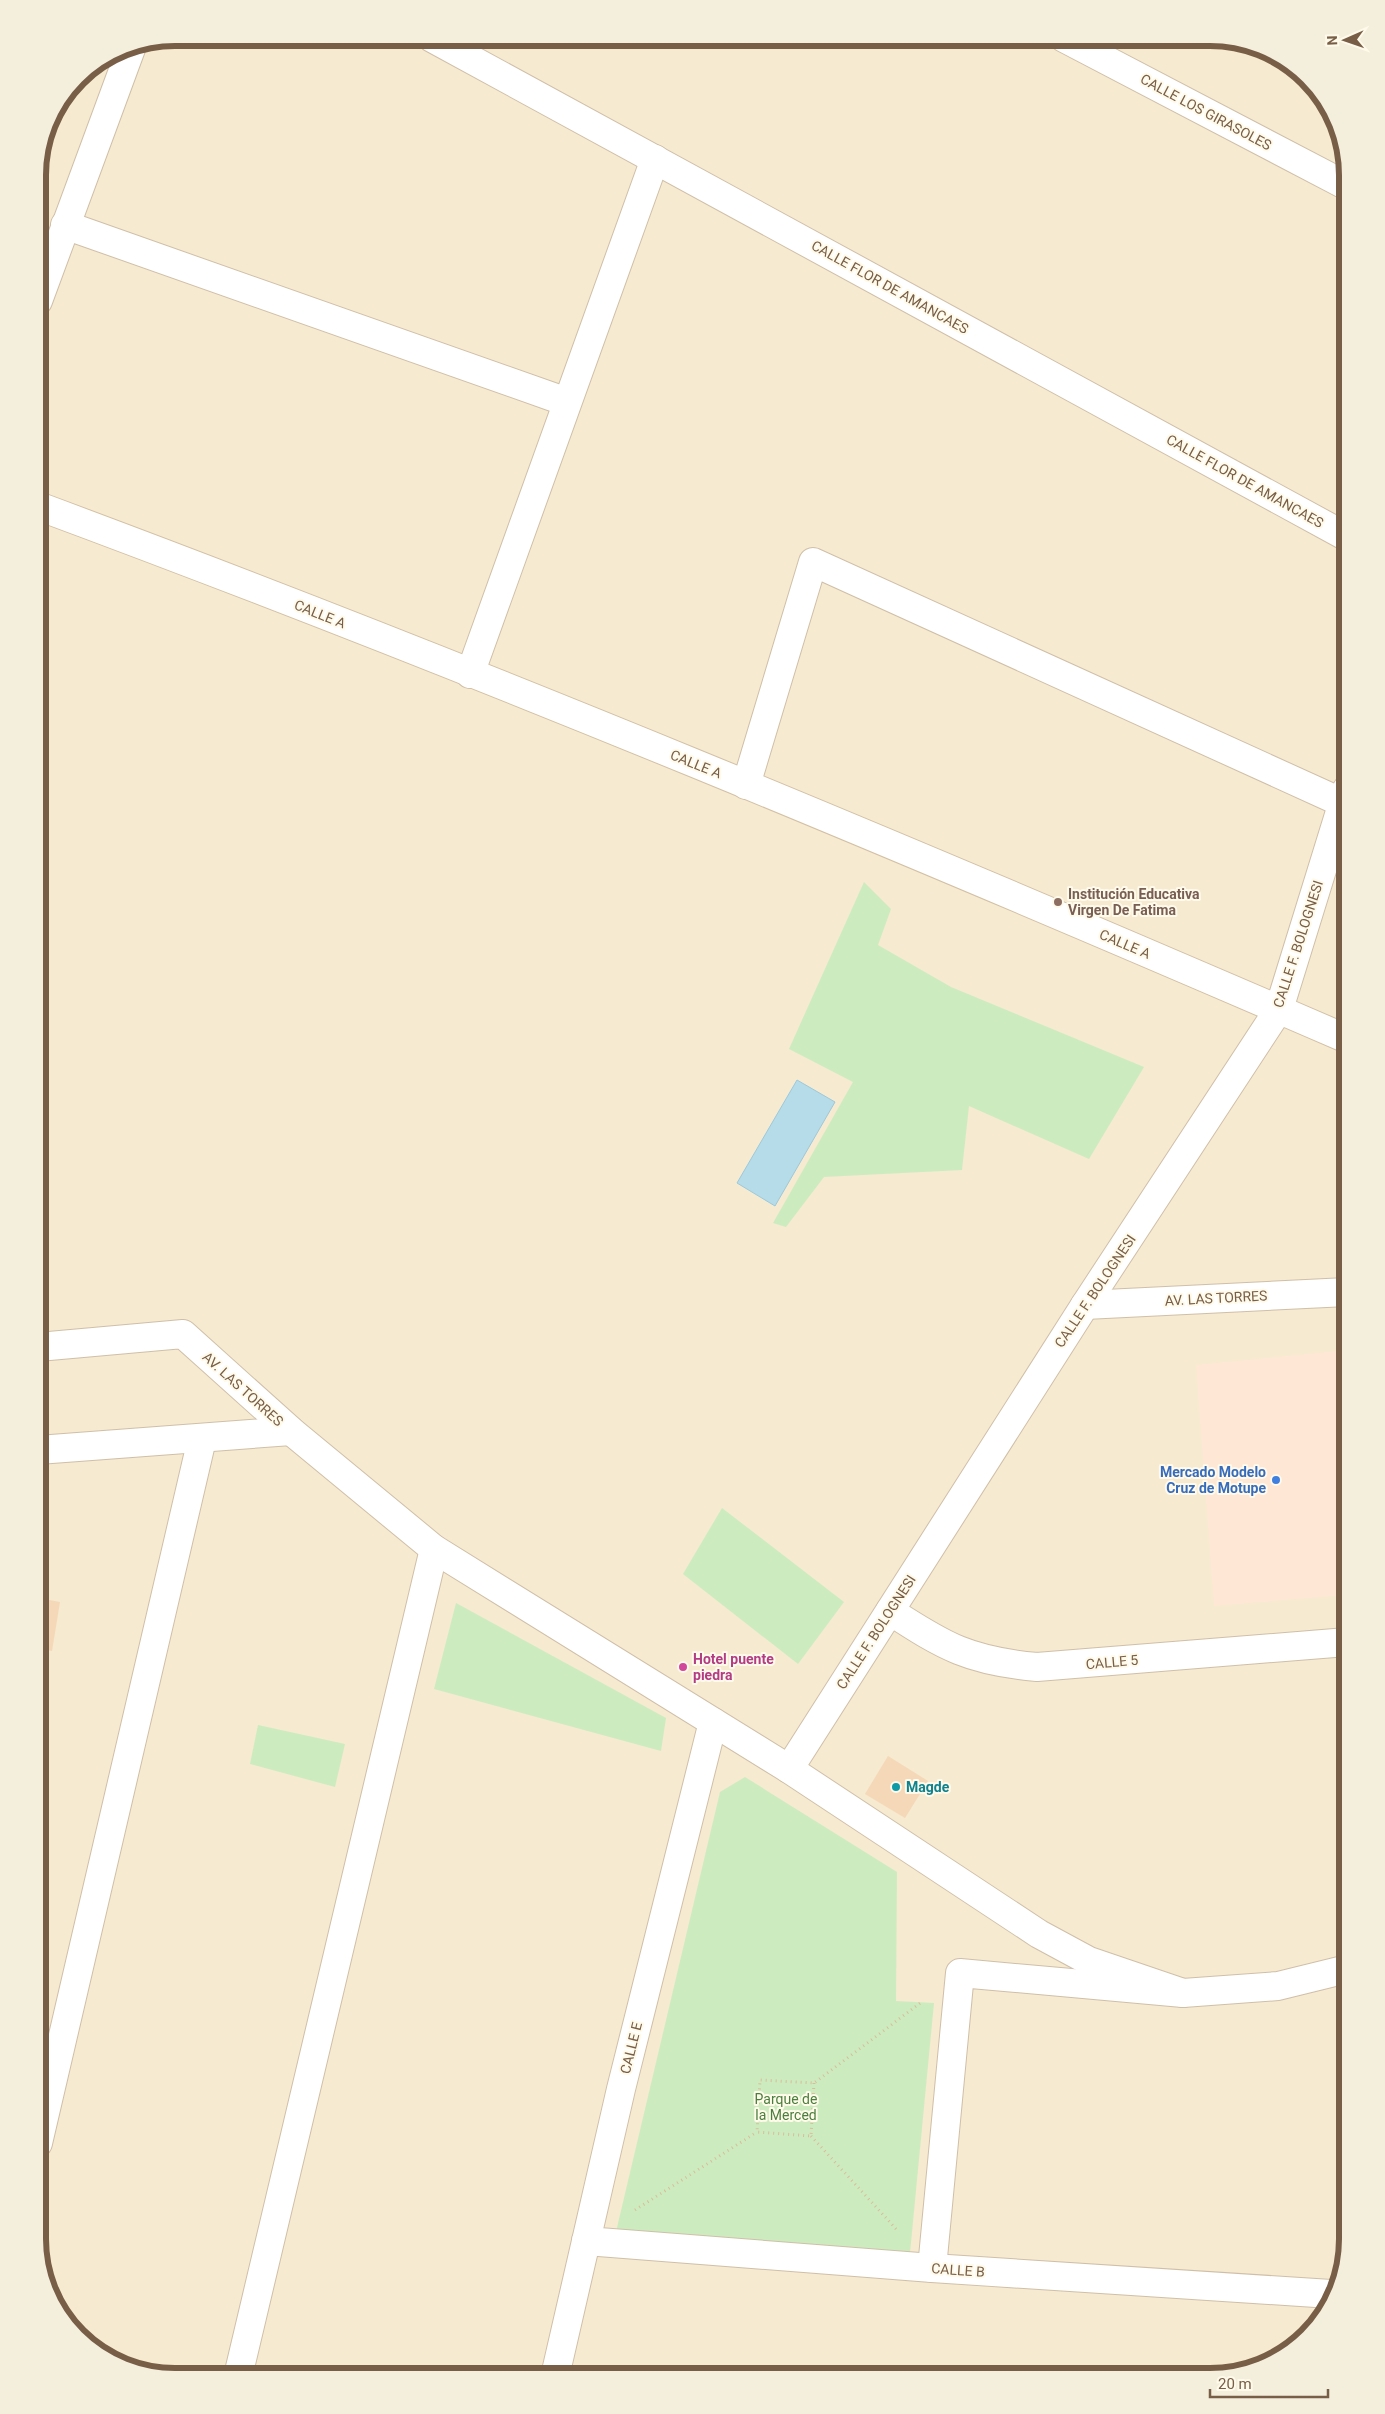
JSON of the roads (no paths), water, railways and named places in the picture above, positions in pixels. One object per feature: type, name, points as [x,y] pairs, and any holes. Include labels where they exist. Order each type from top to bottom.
[{"type":"street","name":"CALLE FLOR DE AMANCAES","points":[[449,47],[1339,532]]},
{"type":"street","name":"CALLE LOS GIRASOLES","points":[[1081,47],[1339,181]]},
{"type":"street","points":[[47,276],[129,55]]},
{"type":"street","points":[[470,674],[655,159]]},
{"type":"street","points":[[65,226],[567,402]]},
{"type":"street","name":"CALLE A","points":[[47,509],[229,577],[746,785],[1339,1035]]},
{"type":"street","points":[[746,785],[813,562],[1339,793]]},
{"type":"street","name":"CALLE F. BOLOGNESI","points":[[789,1769],[1085,1305],[1115,1262],[1278,1009],[1339,815]]},
{"type":"street","name":"AV. LAS TORRES","points":[[1085,1305],[1339,1292]]},
{"type":"street","name":"AV. LAS TORRES","points":[[46,1346],[183,1334],[290,1432]]},
{"type":"street","points":[[290,1432],[434,1548],[789,1769],[1039,1934],[1088,1961],[1183,1994]]},
{"type":"street","name":"AV. LAS TORRES","points":[[46,1449],[290,1432]]},
{"type":"street","points":[[46,2108],[202,1439]]},
{"type":"street","points":[[240,2367],[434,1548]]},
{"type":"street","name":"CALLE 5","points":[[890,1611],[936,1641],[971,1656],[1000,1664],[1037,1667],[1339,1643]]},
{"type":"street","name":"CALLE E","points":[[557,2367],[713,1722]]},
{"type":"street","points":[[932,2268],[960,1973],[1183,1994],[1278,1986],[1339,1971]]},
{"type":"street","name":"CALLE B","points":[[586,2241],[932,2268],[1326,2294]]},
{"type":"water","points":[[797,1080],[835,1102],[775,1206],[737,1183]]},
{"type":"place","name":"Institución Educativa Virgen De Fatima","points":[[1058,902]]},
{"type":"place","name":"Mercado Modelo Cruz de Motupe","points":[[1276,1480]]},
{"type":"place","name":"Hotel puente piedra","points":[[683,1667]]},
{"type":"place","name":"Magde","points":[[896,1787]]},
{"type":"park label","name":"Parque de la Merced","points":[[786,2108]]}]
